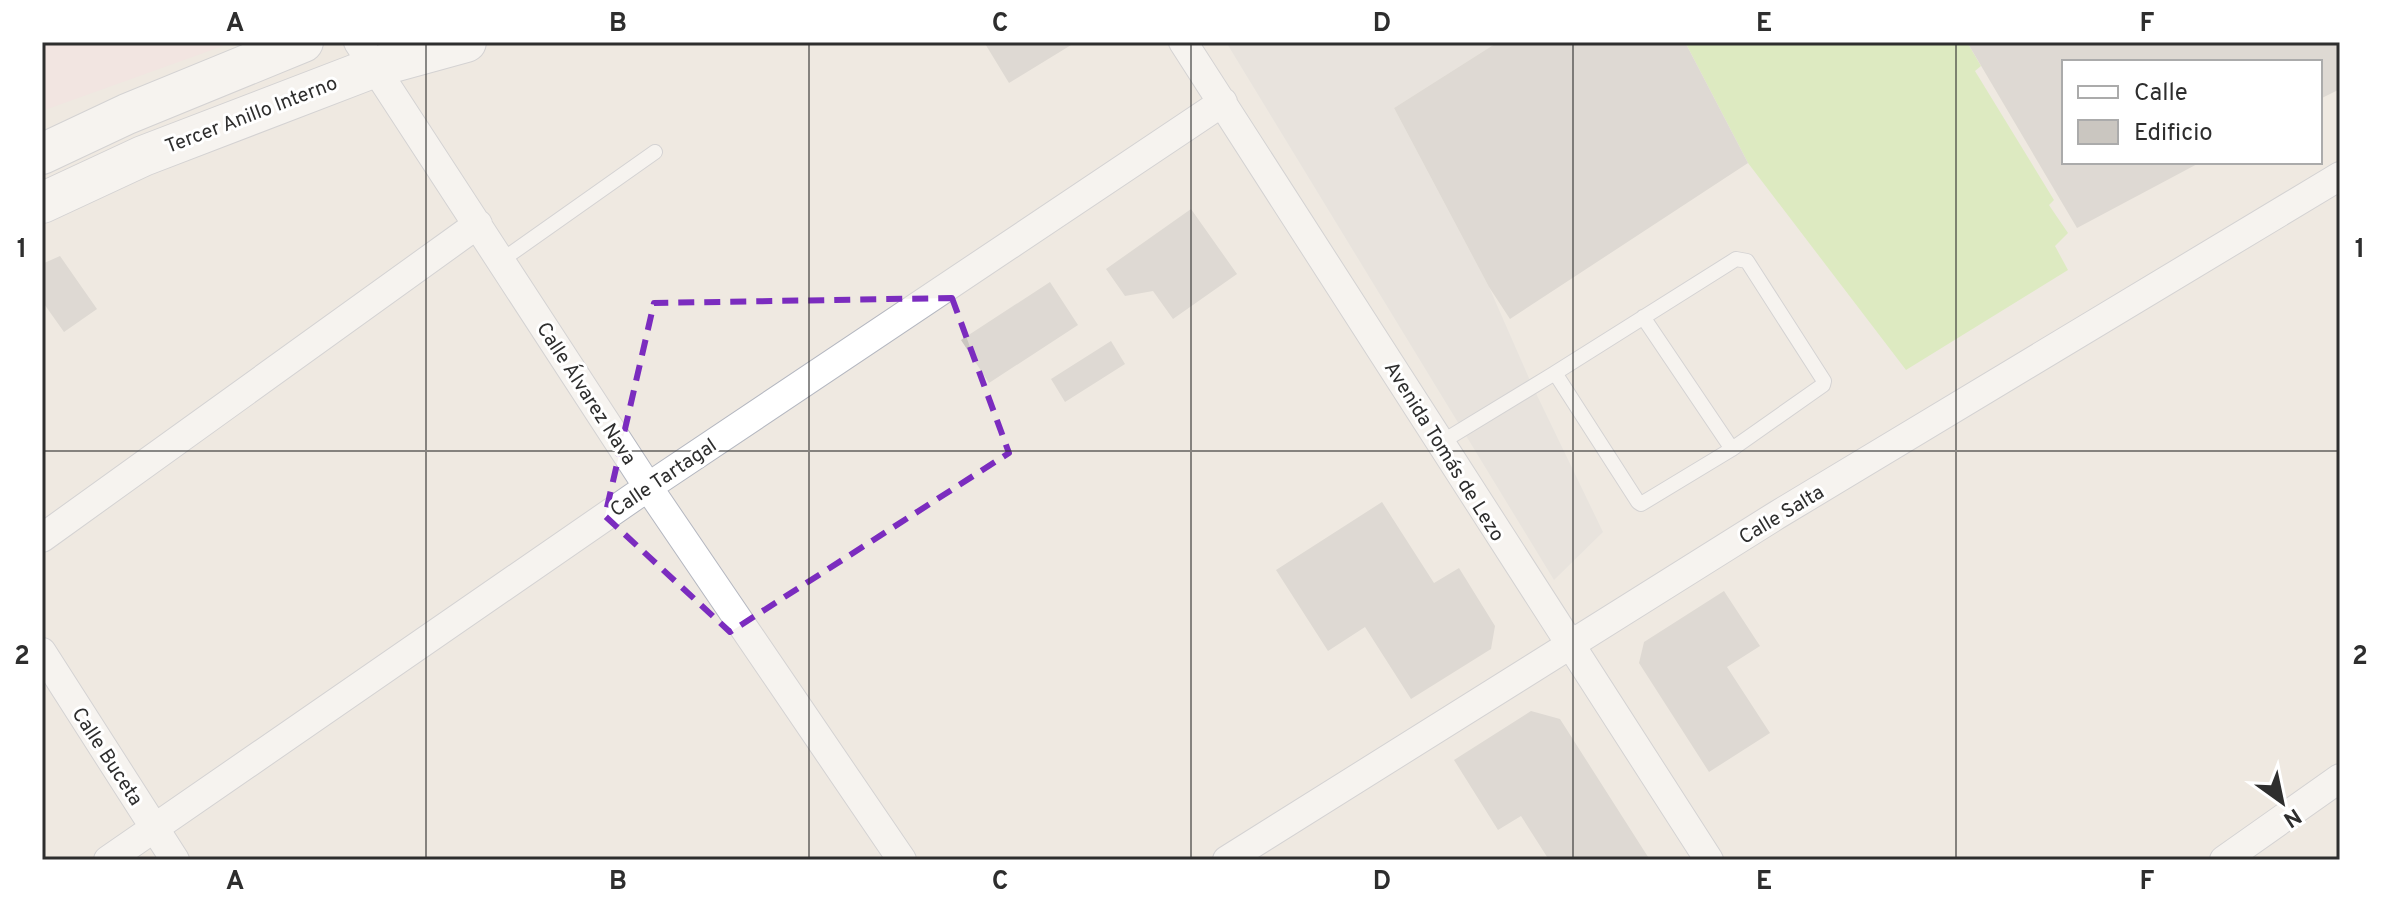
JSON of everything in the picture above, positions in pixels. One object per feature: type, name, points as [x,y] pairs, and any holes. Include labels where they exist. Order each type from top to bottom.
[{"type":"main road","points":[[42,154],[127,114],[303,42]]},
{"type":"main road","name":"Tercer Anillo Interno","points":[[42,203],[366,54],[466,42]]},
{"type":"street","name":"Avenida Tomás de Lezo","points":[[1183,42],[1709,860]]},
{"type":"street","name":"Calle Álvarez Nava","points":[[366,54],[648,487],[902,860]]},
{"type":"street","name":"Calle Tartagal","points":[[108,860],[648,487],[1223,102]]},
{"type":"street","name":"Calle Salta","points":[[1227,860],[1791,507],[2340,176]]},
{"type":"street","points":[[42,538],[478,224]]},
{"type":"street","name":"Calle Buceta","points":[[42,652],[175,860]]},
{"type":"street","points":[[2224,860],[2340,778]]},
{"type":"lane","points":[[502,260],[655,152]]},
{"type":"lane","points":[[1440,443],[1736,259],[1747,261],[1824,381],[1820,390],[1732,449],[1641,504],[1555,373]]},
{"type":"lane","points":[[1643,317],[1732,449]]},
{"type":"highlighted area","points":[[952,298],[1009,453],[730,632],[605,516],[654,303]]},
{"type":"shaded area","points":[[42,42],[224,42],[223,46],[42,111]]},
{"type":"shaded area","points":[[1226,42],[1498,42],[1394,108],[1489,287],[1603,532],[1554,580]]},
{"type":"green space","points":[[1685,42],[1967,42],[1981,66],[1975,71],[2054,200],[2049,205],[2068,233],[2055,246],[2068,270],[1906,370],[1748,163]]},
{"type":"building","points":[[984,42],[1076,42],[1009,83]]},
{"type":"building","points":[[1498,42],[1685,42],[1748,163],[1510,319],[1489,287],[1394,108]]},
{"type":"building","points":[[1967,42],[2340,42],[2340,89],[2322,98],[2322,60],[2062,60],[2062,164],[2197,164],[2077,228]]},
{"type":"building","points":[[1191,209],[1237,274],[1173,319],[1153,291],[1125,296],[1106,269]]},
{"type":"building","points":[[60,256],[97,309],[64,332],[42,301],[42,264]]},
{"type":"building","points":[[1050,282],[1078,325],[989,383],[961,340]]},
{"type":"building","points":[[1111,341],[1125,364],[1065,402],[1051,379]]},
{"type":"building","points":[[1382,502],[1434,583],[1459,568],[1495,626],[1491,649],[1411,699],[1365,627],[1328,651],[1276,570]]},
{"type":"building","points":[[1724,591],[1760,646],[1727,667],[1770,733],[1709,772],[1639,663],[1644,642]]},
{"type":"building","points":[[1531,711],[1560,719],[1650,860],[1549,860],[1521,816],[1498,830],[1454,760]]}]
